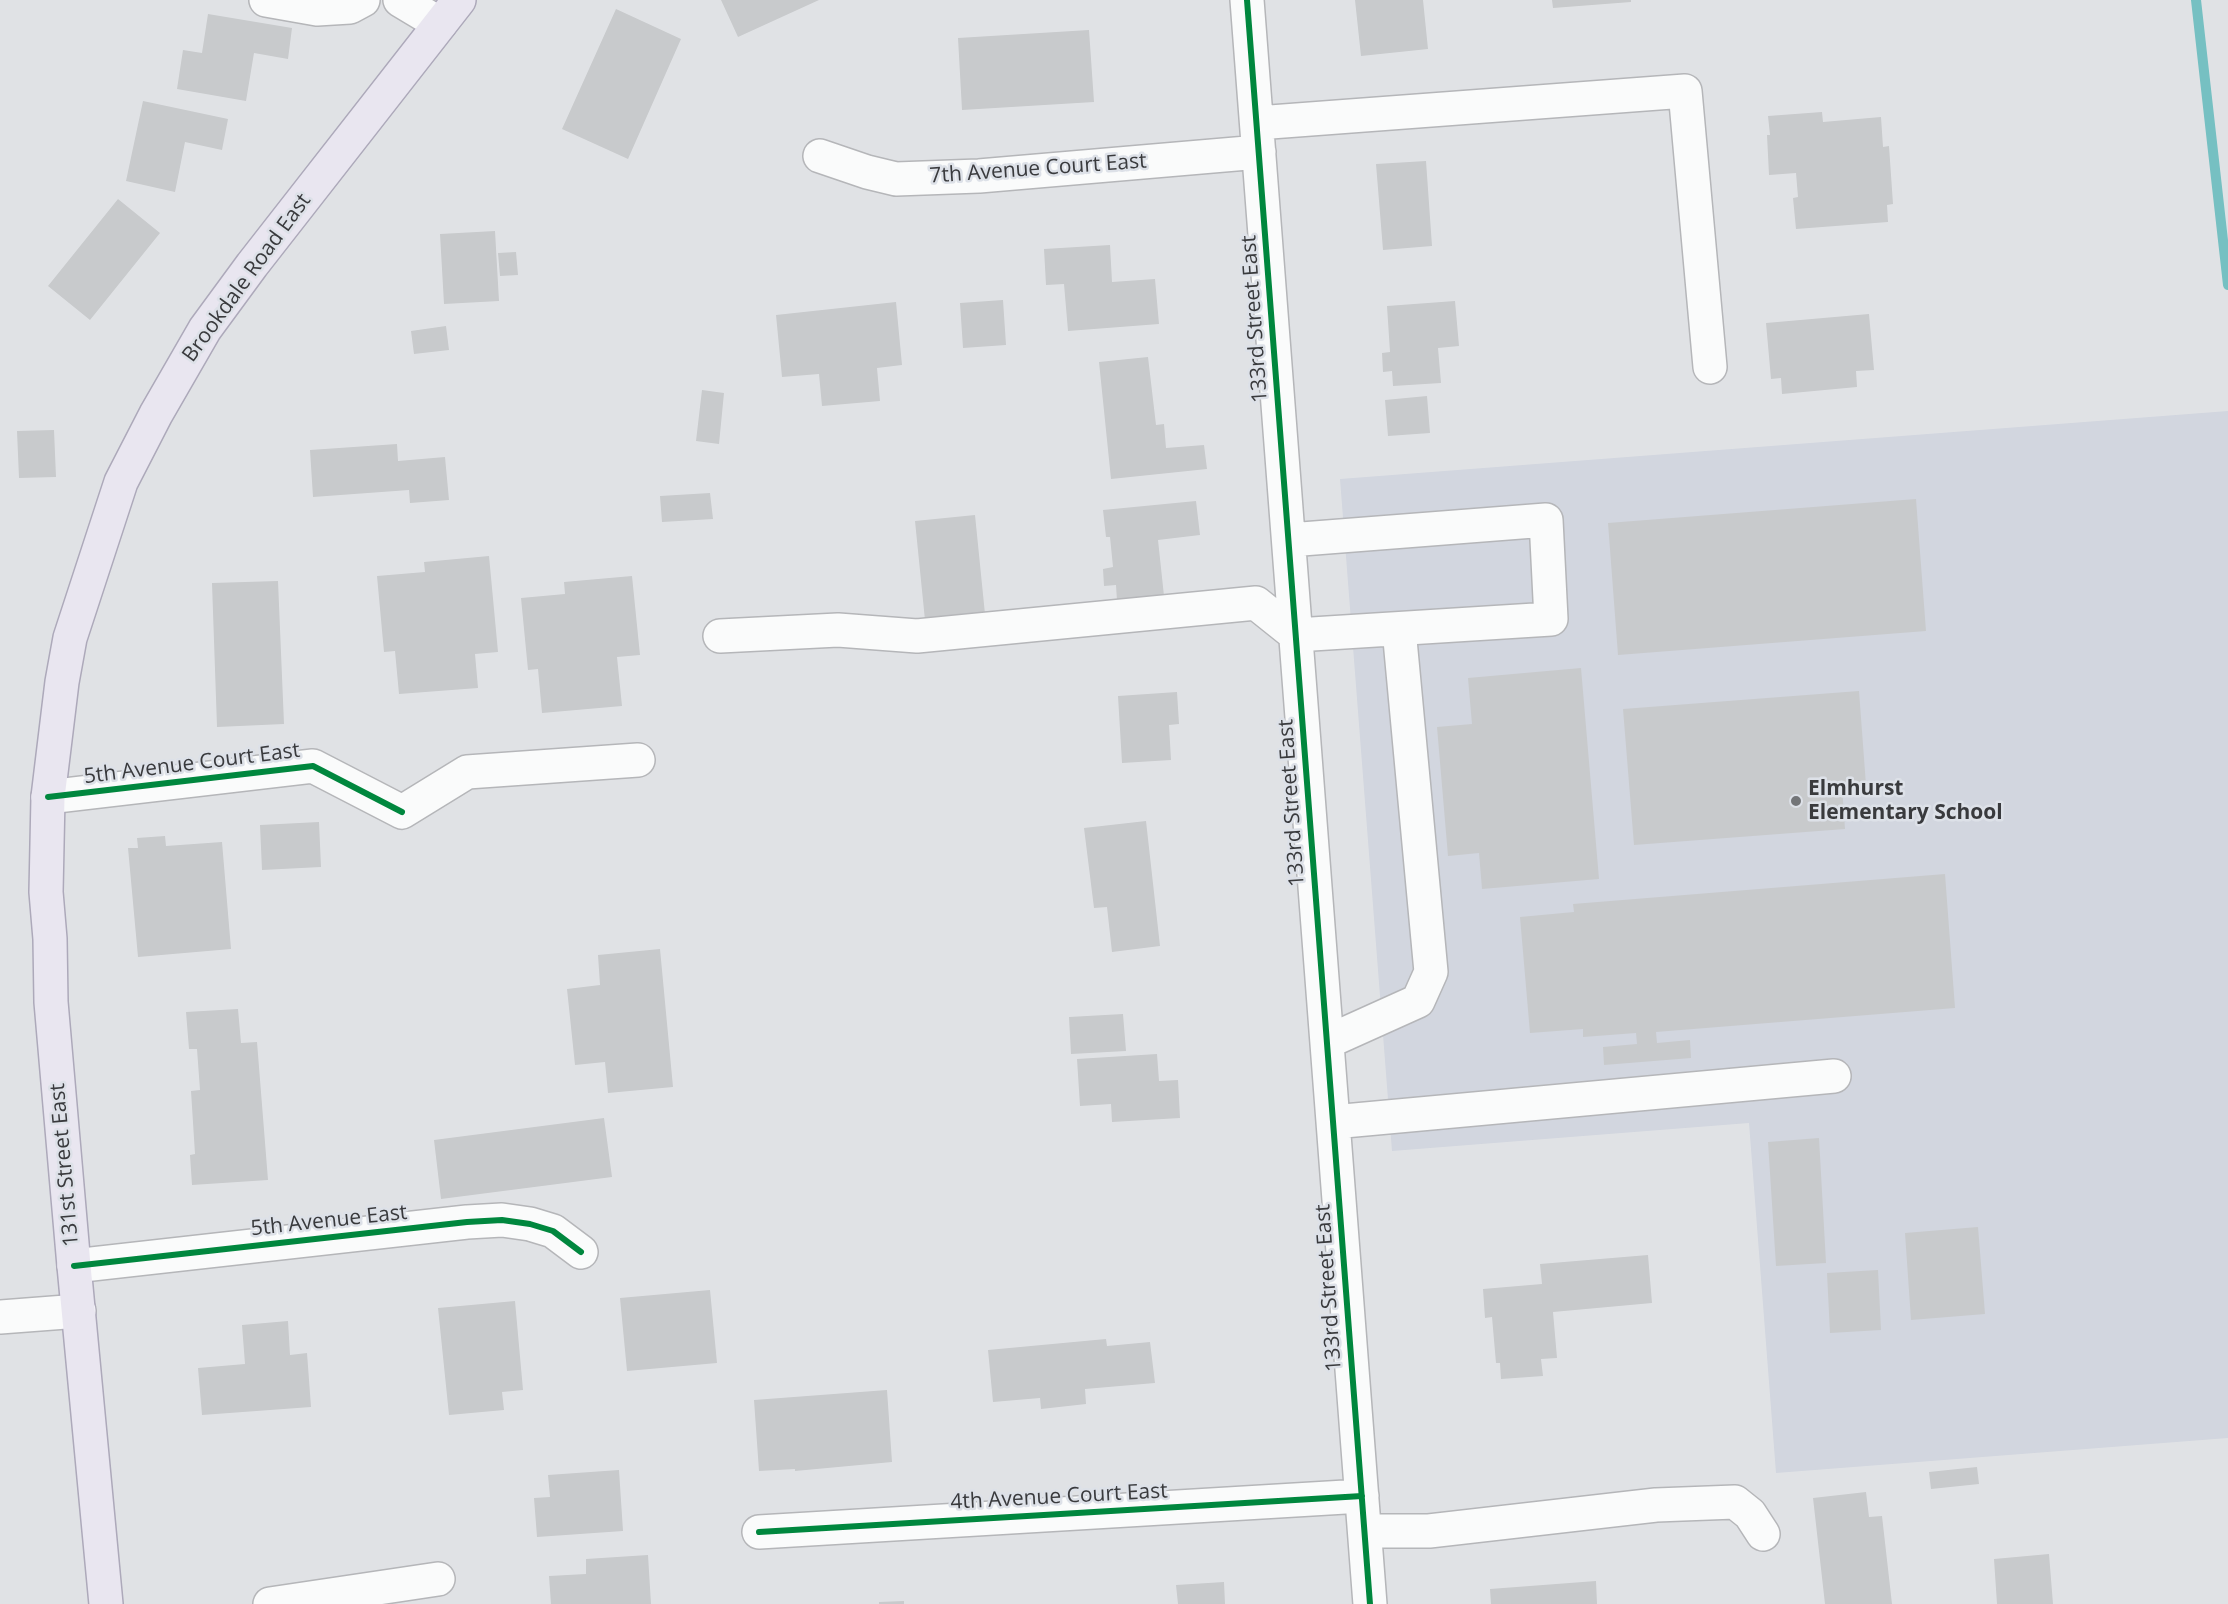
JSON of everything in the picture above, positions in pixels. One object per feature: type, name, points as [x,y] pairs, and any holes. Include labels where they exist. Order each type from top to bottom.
[{"type":"main road","name":"Brookdale Road East","points":[[48,797],[62,682],[70,638],[121,482],[205,329],[252,264],[450,12]]},
{"type":"main road","name":"131st Street East","points":[[48,797],[46,891],[50,939],[51,1002],[106,1604]]},
{"type":"street","points":[[266,0],[317,9],[350,7],[363,0]]},
{"type":"street","points":[[400,0],[450,12]]},
{"type":"street","name":"133rd Street East","points":[[1247,0],[1370,1604]]},
{"type":"street","name":"7th Avenue Court East","points":[[820,156],[896,179],[979,176],[1258,138],[1685,91],[1710,367]]},
{"type":"street","points":[[720,636],[838,630],[917,636],[1256,603],[1296,635],[1551,618],[1545,520],[1289,540]]},
{"type":"street","points":[[1327,1042],[1418,1001],[1431,972],[1399,629]]},
{"type":"street","name":"5th Avenue Court East","points":[[48,797],[313,766],[402,812],[467,772],[638,760]]},
{"type":"street","points":[[1333,1122],[1834,1076]]},
{"type":"street","name":"5th Avenue East","points":[[74,1266],[502,1220],[530,1224],[553,1231],[581,1251]]},
{"type":"street","points":[[0,1317],[79,1311]]},
{"type":"street","name":"4th Avenue Court East","points":[[759,1532],[1362,1496]]},
{"type":"street","points":[[1365,1531],[1429,1531],[1656,1505],[1735,1502],[1750,1514],[1763,1534]]},
{"type":"street","points":[[270,1604],[438,1579]]},
{"type":"shaded area","name":"Elmhurst Elementary School","points":[[2228,411],[2228,1438],[1776,1473],[1749,1123],[1392,1151],[1340,479]]},
{"type":"building","points":[[721,0],[819,0],[738,37]]},
{"type":"building","points":[[1355,0],[1423,0],[1428,49],[1361,56]]},
{"type":"building","points":[[1552,0],[1631,0],[1631,2],[1553,8]]},
{"type":"building","points":[[616,9],[681,39],[628,159],[562,129]]},
{"type":"building","points":[[208,14],[292,28],[288,59],[254,53],[246,101],[177,89],[183,50],[202,53]]},
{"type":"building","points":[[1089,30],[1094,102],[962,110],[958,38]]},
{"type":"building","points":[[143,101],[228,119],[222,150],[185,142],[175,192],[126,181]]},
{"type":"building","points":[[1822,112],[1823,122],[1881,117],[1883,147],[1889,146],[1893,204],[1887,205],[1888,222],[1796,229],[1793,198],[1798,197],[1796,173],[1769,175],[1768,116]]},
{"type":"building","points":[[1426,161],[1432,246],[1383,250],[1376,164]]},
{"type":"building","points":[[118,199],[160,233],[90,320],[48,286]]},
{"type":"building","points":[[495,231],[499,301],[444,304],[440,234]]},
{"type":"building","points":[[1110,245],[1112,282],[1155,279],[1159,324],[1068,331],[1064,284],[1046,285],[1044,249]]},
{"type":"building","points":[[516,252],[518,275],[500,276],[498,253]]},
{"type":"building","points":[[1003,300],[1006,345],[963,348],[960,303]]},
{"type":"building","points":[[1455,301],[1459,346],[1438,348],[1441,383],[1393,386],[1392,371],[1383,372],[1382,353],[1390,352],[1387,306]]},
{"type":"building","points":[[896,302],[902,365],[877,368],[880,401],[822,406],[819,374],[782,377],[776,315]]},
{"type":"building","points":[[1869,314],[1874,370],[1856,371],[1857,387],[1782,394],[1781,378],[1771,379],[1766,323]]},
{"type":"building","points":[[446,326],[449,350],[414,354],[411,331]]},
{"type":"building","points":[[1148,357],[1156,425],[1164,424],[1166,448],[1204,445],[1207,469],[1111,479],[1099,362]]},
{"type":"building","points":[[702,390],[724,393],[719,444],[696,441]]},
{"type":"building","points":[[1427,396],[1430,433],[1388,436],[1385,400]]},
{"type":"building","points":[[54,430],[56,477],[19,478],[17,431]]},
{"type":"building","points":[[397,444],[398,461],[445,457],[449,500],[410,503],[409,490],[313,497],[310,450]]},
{"type":"building","points":[[710,493],[713,519],[662,522],[660,496]]},
{"type":"building","points":[[1916,499],[1926,631],[1618,655],[1608,523]]},
{"type":"building","points":[[1196,501],[1200,535],[1158,540],[1164,596],[1117,601],[1116,585],[1104,586],[1103,569],[1113,567],[1110,537],[1106,537],[1103,510]]},
{"type":"building","points":[[975,515],[986,624],[926,630],[915,521]]},
{"type":"building","points":[[489,556],[498,652],[475,654],[478,688],[399,694],[395,651],[384,652],[377,576],[425,572],[424,562]]},
{"type":"building","points":[[632,576],[640,655],[617,657],[622,706],[542,713],[538,669],[528,670],[521,598],[565,594],[564,582]]},
{"type":"building","points":[[278,581],[284,724],[217,727],[212,583]]},
{"type":"building","points":[[1581,668],[1599,879],[1482,889],[1479,853],[1448,856],[1437,727],[1472,724],[1468,678]]},
{"type":"building","points":[[1859,691],[1866,785],[1842,787],[1845,829],[1634,845],[1623,709]]},
{"type":"building","points":[[1177,692],[1179,724],[1169,725],[1171,760],[1122,763],[1118,696]]},
{"type":"building","points":[[1146,821],[1160,946],[1112,952],[1107,907],[1094,908],[1084,828]]},
{"type":"building","points":[[319,822],[321,867],[262,870],[260,825]]},
{"type":"building","points":[[165,836],[166,846],[222,842],[231,949],[138,957],[128,848],[138,848],[137,838]]},
{"type":"building","points":[[1945,874],[1955,1008],[1656,1032],[1657,1043],[1690,1040],[1691,1058],[1604,1065],[1603,1047],[1637,1044],[1636,1033],[1583,1037],[1583,1029],[1530,1033],[1520,917],[1574,912],[1573,904]]},
{"type":"building","points":[[660,949],[673,1087],[608,1093],[605,1062],[575,1065],[567,989],[600,985],[598,955]]},
{"type":"building","points":[[238,1009],[241,1043],[257,1042],[268,1180],[192,1185],[190,1155],[195,1154],[191,1091],[200,1090],[197,1049],[189,1049],[186,1012]]},
{"type":"building","points":[[1123,1014],[1126,1051],[1071,1054],[1069,1017]]},
{"type":"building","points":[[1157,1054],[1159,1081],[1178,1080],[1180,1118],[1112,1122],[1111,1104],[1080,1106],[1077,1059]]},
{"type":"building","points":[[604,1118],[612,1177],[441,1199],[434,1140]]},
{"type":"building","points":[[1819,1138],[1826,1263],[1776,1266],[1768,1142]]},
{"type":"building","points":[[1978,1227],[1985,1314],[1911,1320],[1905,1233]]},
{"type":"building","points":[[1648,1255],[1652,1303],[1553,1312],[1557,1358],[1541,1359],[1543,1376],[1501,1379],[1500,1363],[1496,1363],[1492,1317],[1485,1318],[1483,1289],[1542,1284],[1540,1264]]},
{"type":"building","points":[[1878,1270],[1881,1330],[1830,1333],[1827,1273]]},
{"type":"building","points":[[710,1290],[717,1363],[627,1371],[620,1298]]},
{"type":"building","points":[[515,1301],[523,1390],[502,1392],[504,1410],[449,1415],[438,1308]]},
{"type":"building","points":[[288,1321],[290,1355],[307,1353],[311,1407],[202,1415],[198,1368],[245,1364],[242,1325]]},
{"type":"building","points":[[1106,1339],[1107,1346],[1150,1342],[1155,1383],[1085,1389],[1086,1404],[1041,1409],[1040,1398],[993,1402],[988,1350]]},
{"type":"building","points":[[887,1390],[892,1462],[795,1471],[795,1469],[759,1471],[754,1400]]},
{"type":"building","points":[[1977,1467],[1979,1484],[1931,1489],[1929,1472]]},
{"type":"building","points":[[619,1470],[623,1531],[537,1537],[534,1498],[550,1497],[548,1475]]},
{"type":"building","points":[[1866,1492],[1869,1517],[1882,1516],[1892,1604],[1825,1604],[1813,1498]]},
{"type":"building","points":[[2049,1554],[2053,1604],[1997,1604],[1994,1559]]},
{"type":"building","points":[[648,1555],[651,1604],[551,1604],[549,1576],[586,1574],[586,1559]]},
{"type":"building","points":[[1596,1581],[1597,1604],[1491,1604],[1490,1589]]},
{"type":"building","points":[[1224,1582],[1225,1604],[1178,1604],[1176,1585]]},
{"type":"building","points":[[904,1601],[904,1604],[879,1604],[879,1602]]},
{"type":"waterway","points":[[2196,0],[2228,285]]},
{"type":"cycle path","points":[[1247,0],[1370,1604]]},
{"type":"cycle path","points":[[48,797],[313,766],[402,812]]},
{"type":"cycle path","points":[[74,1266],[502,1220],[530,1224],[553,1231],[581,1252]]},
{"type":"cycle path","points":[[759,1532],[1362,1496]]},
{"type":"place","name":"Elmhurst Elementary School","points":[[1796,801]]}]
